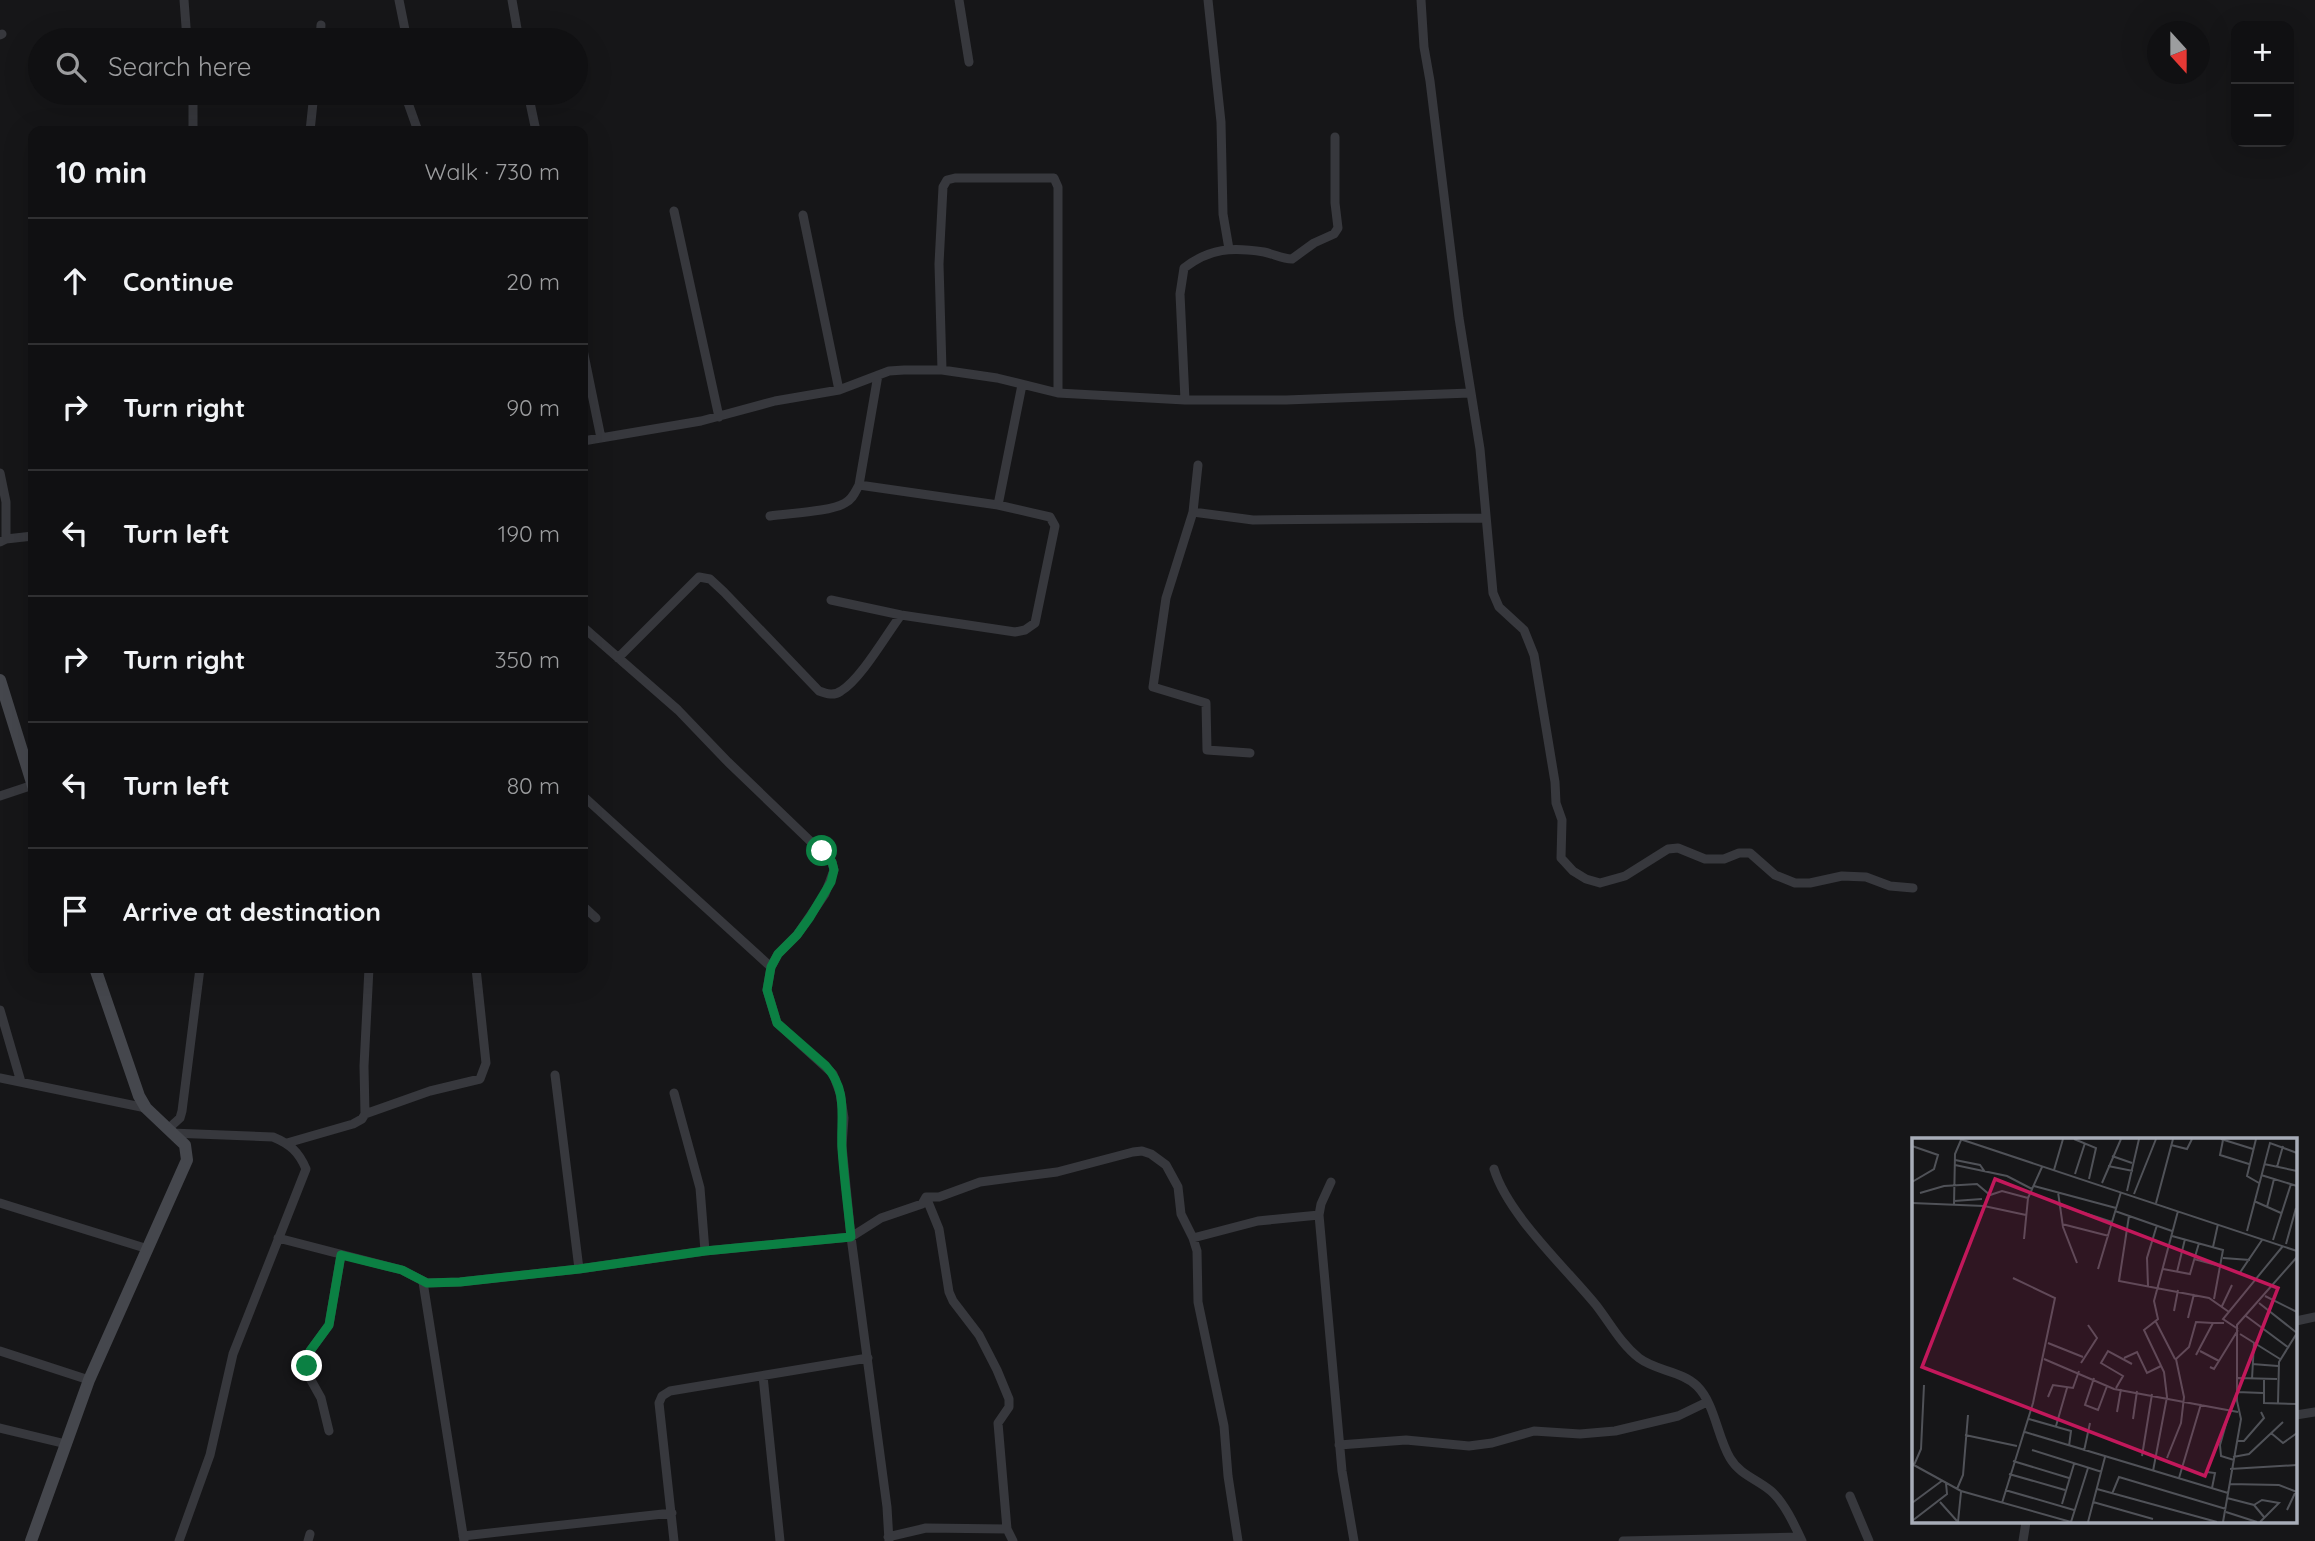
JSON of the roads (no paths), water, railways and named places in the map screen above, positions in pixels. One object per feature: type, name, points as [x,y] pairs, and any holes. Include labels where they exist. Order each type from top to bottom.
[{"type":"street","points":[[184,0],[186,28]]},
{"type":"street","points":[[399,0],[405,28]]},
{"type":"street","points":[[512,0],[517,28]]},
{"type":"street","points":[[959,0],[969,62]]},
{"type":"street","points":[[1208,0],[1221,122],[1223,214],[1228,249]]},
{"type":"street","points":[[1421,0],[1424,47],[1458,318],[1480,449],[1493,593],[1499,607],[1524,630],[1534,655],[1556,803],[1562,820],[1561,858],[1573,871],[1600,883],[1625,876],[1668,849],[1678,849],[1705,859],[1724,859],[1739,853],[1750,853],[1774,875],[1795,883],[1866,877],[1891,886],[1913,888]]},
{"type":"street","points":[[193,105],[193,126]]},
{"type":"street","points":[[311,126],[313,105]]},
{"type":"street","points":[[409,105],[416,126]]},
{"type":"street","points":[[531,105],[535,126]]},
{"type":"street","points":[[1185,400],[1180,293],[1184,268],[1200,255],[1228,249],[1292,259],[1314,243],[1334,234],[1338,228],[1335,203],[1335,137]]},
{"type":"street","points":[[942,370],[939,264],[943,187],[947,180],[1054,178],[1058,187],[1058,393]]},
{"type":"street","points":[[674,211],[719,417]]},
{"type":"street","points":[[803,215],[839,390]]},
{"type":"street","points":[[588,440],[719,417],[775,401],[839,390],[889,371],[942,370],[998,378],[1058,393],[1185,400],[1286,400],[1470,393]]},
{"type":"street","points":[[588,374],[601,438]]},
{"type":"street","points":[[770,516],[835,507],[846,503],[853,496],[859,485],[877,375]]},
{"type":"street","points":[[998,505],[1021,385]]},
{"type":"street","points":[[1198,465],[1193,512],[1166,598],[1153,687],[1206,703],[1207,750],[1250,752]]},
{"type":"street","points":[[0,473],[6,502],[3,541],[28,537]]},
{"type":"street","points":[[831,600],[901,615],[1014,632],[1026,630],[1035,623],[1055,526],[1050,517],[998,505],[859,485]]},
{"type":"street","points":[[1193,512],[1253,520],[1485,518]]},
{"type":"street","points":[[618,658],[699,577],[710,579],[820,691],[829,695],[839,693],[853,680],[901,615]]},
{"type":"street","points":[[588,631],[678,710],[832,862],[834,870],[825,894],[797,935],[778,954],[771,967],[767,990],[777,1023],[826,1066],[833,1074],[840,1093],[851,1237],[887,1507],[888,1539],[926,1528],[1007,1529]]},
{"type":"street","points":[[1,686],[28,770]]},
{"type":"street","points":[[0,796],[28,787]]},
{"type":"street","points":[[588,801],[771,967]]},
{"type":"street","points":[[588,911],[596,918]]},
{"type":"street","points":[[31,1541],[89,1380],[187,1160],[185,1145],[146,1108],[133,1080],[97,973]]},
{"type":"street","points":[[169,1131],[180,1118],[182,1111],[199,973]]},
{"type":"street","points":[[287,1143],[353,1124],[365,1114],[364,1066],[369,973]]},
{"type":"street","points":[[365,1114],[430,1091],[480,1079],[486,1063],[477,973]]},
{"type":"street","points":[[0,1010],[20,1082]]},
{"type":"street","points":[[555,1075],[579,1269]]},
{"type":"street","points":[[0,1078],[146,1108]]},
{"type":"street","points":[[674,1093],[700,1188],[705,1251]]},
{"type":"street","points":[[169,1131],[273,1138],[287,1143],[301,1156],[306,1169],[233,1354],[210,1455],[179,1541]]},
{"type":"street","points":[[926,1197],[939,1197],[980,1182],[1057,1172],[1142,1152],[1158,1158],[1178,1187],[1181,1214],[1197,1251],[1198,1302],[1222,1413],[1238,1541]]},
{"type":"street","points":[[1494,1169],[1505,1195],[1630,1350],[1651,1366],[1690,1380],[1698,1387],[1733,1462],[1746,1475],[1772,1491],[1801,1539]]},
{"type":"street","points":[[1331,1182],[1321,1204],[1320,1215],[1339,1445],[1354,1541]]},
{"type":"street","points":[[278,1238],[402,1270],[423,1282],[460,1282],[705,1251],[851,1237],[881,1218],[922,1204],[926,1197]]},
{"type":"street","points":[[926,1197],[939,1229],[949,1292],[979,1335],[1009,1399],[1009,1407],[998,1423],[1007,1529],[1013,1541]]},
{"type":"street","points":[[0,1203],[148,1249]]},
{"type":"street","points":[[1193,1238],[1258,1221],[1320,1215]]},
{"type":"street","points":[[329,1432],[321,1398],[307,1373],[307,1366],[310,1351],[329,1325],[341,1255]]},
{"type":"street","points":[[423,1282],[463,1539],[672,1513]]},
{"type":"street","points":[[0,1351],[89,1380]]},
{"type":"street","points":[[674,1541],[659,1403],[662,1396],[670,1391],[868,1358]]},
{"type":"street","points":[[763,1376],[780,1541]]},
{"type":"street","points":[[1339,1445],[1406,1440],[1469,1446],[1492,1443],[1534,1431],[1580,1434],[1615,1431],[1678,1416],[1707,1402]]},
{"type":"street","points":[[0,1428],[66,1444]]},
{"type":"street","points":[[1850,1496],[1869,1541]]},
{"type":"street","points":[[1623,1541],[1801,1539]]}]
